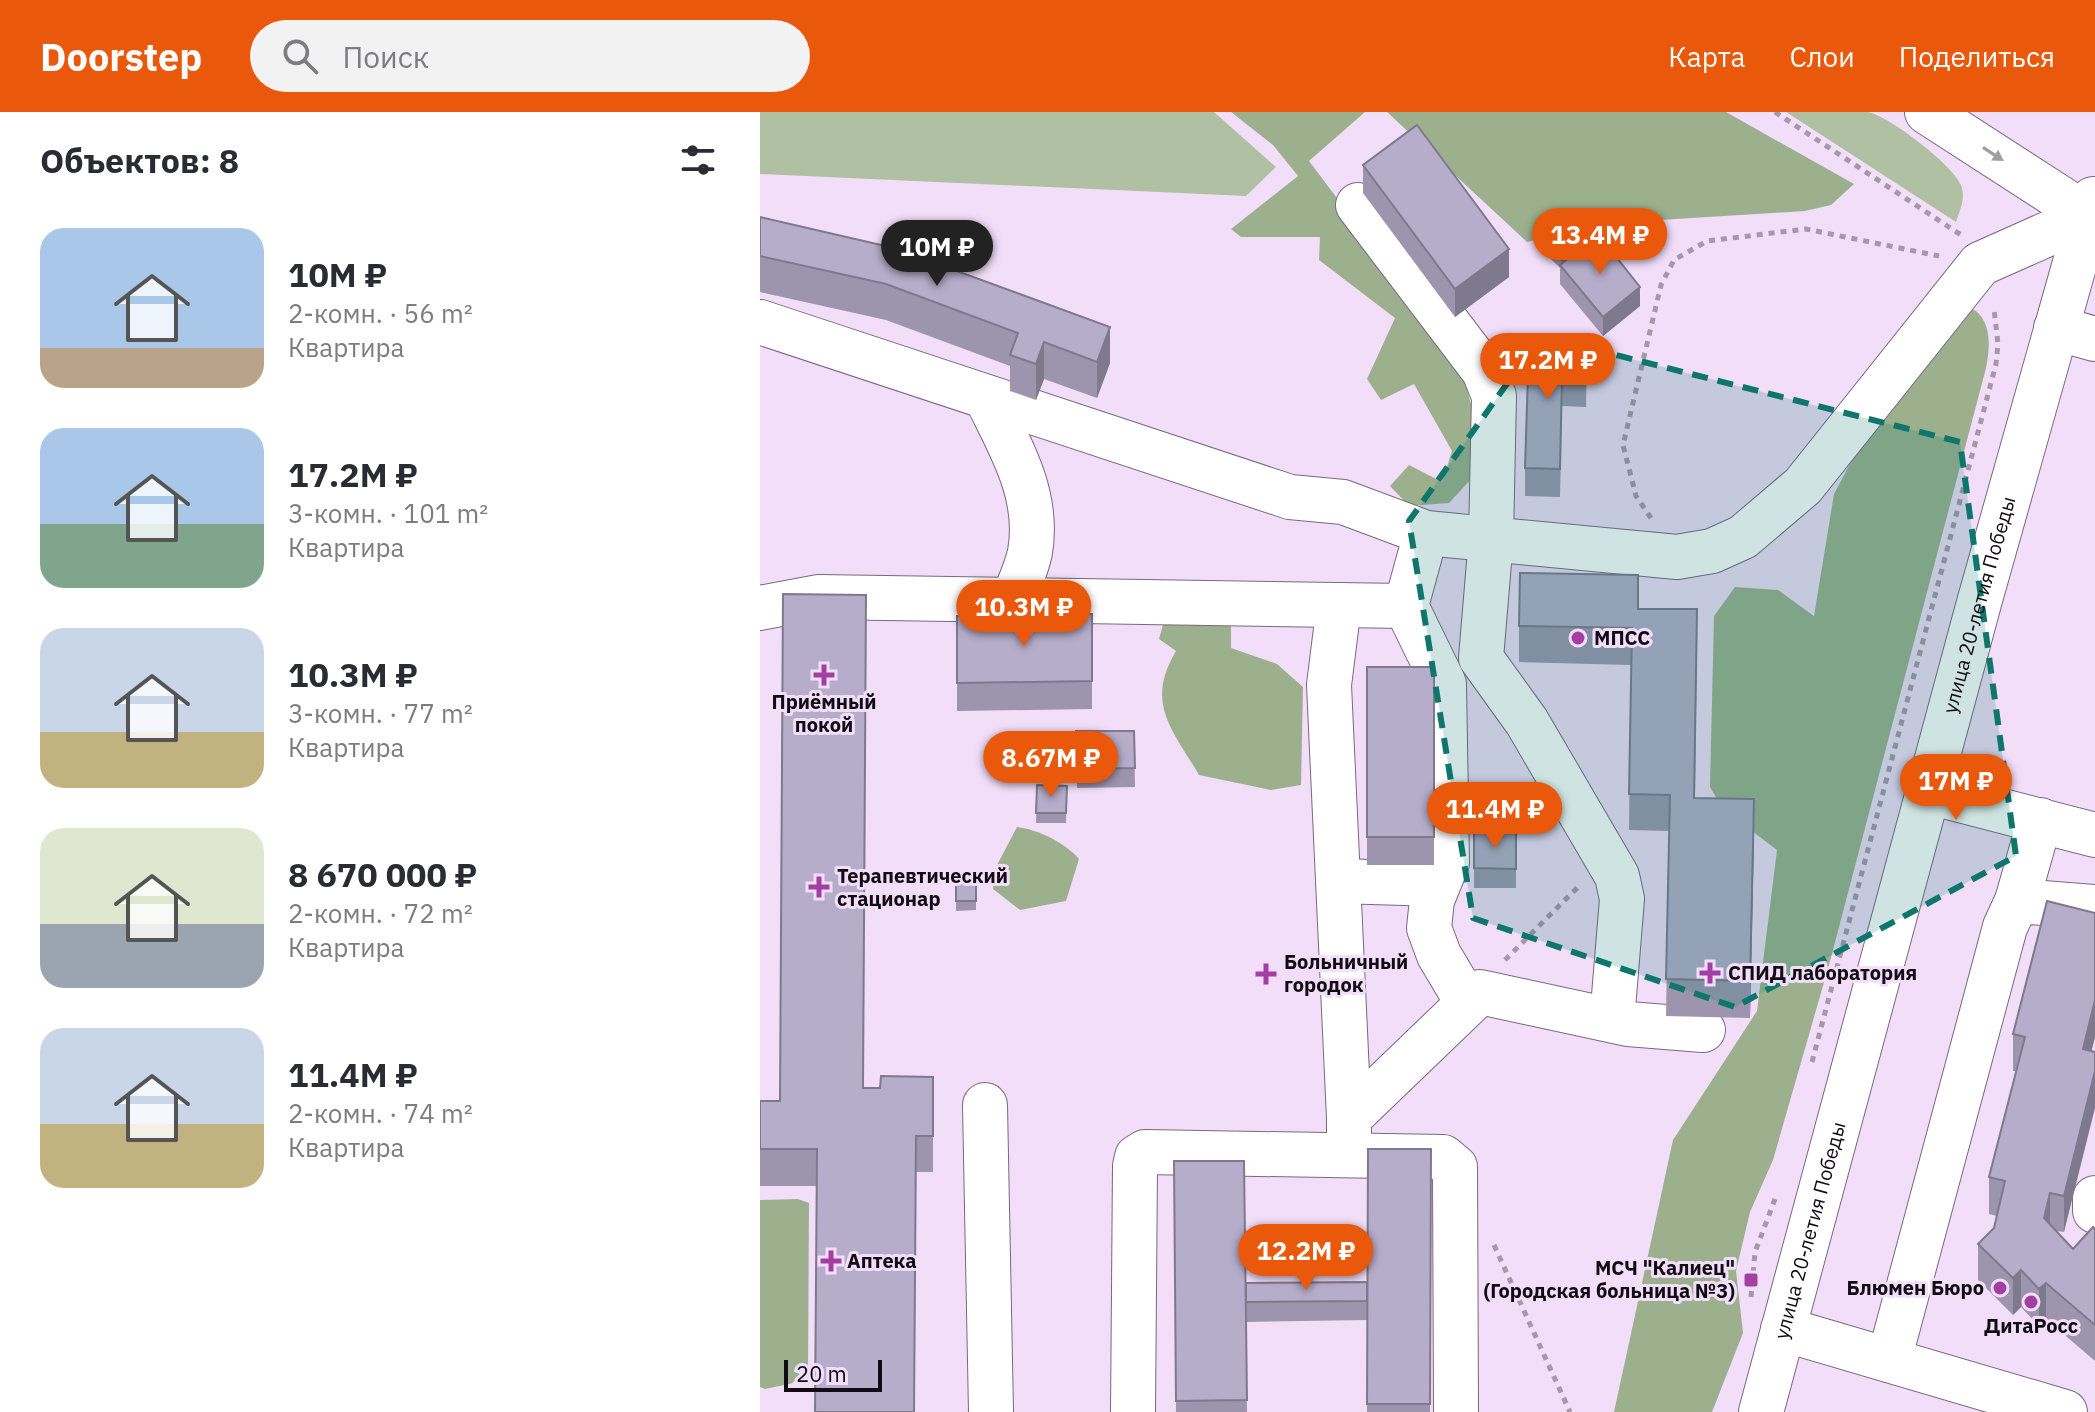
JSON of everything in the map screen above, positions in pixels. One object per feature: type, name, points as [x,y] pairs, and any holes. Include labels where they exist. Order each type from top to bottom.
[{"type":"street","points":[[1927,112],[2091,204]]},
{"type":"street","points":[[760,322],[1290,497],[1343,502],[1426,533],[1677,557],[1712,551],[1743,537],[1803,486],[1980,264],[2091,204]]},
{"type":"street","name":"улица 20-летия Победы","points":[[1761,1412],[1929,792],[2076,334],[2091,204]]},
{"type":"street","points":[[1358,205],[1475,358],[1494,396],[1491,539],[1481,658],[1527,722],[1608,858],[1622,899],[1612,1020]]},
{"type":"street","points":[[986,397],[1022,470],[1031,505],[1030,551],[1013,600]]},
{"type":"street","points":[[1426,533],[1406,606],[1412,676],[1447,863],[1432,900],[1429,928],[1439,955],[1474,997],[1612,1020],[1703,1030]]},
{"type":"street","points":[[760,608],[818,597],[1406,606]]},
{"type":"street","points":[[1339,605],[1329,685],[1349,1136]]},
{"type":"street","points":[[1329,685],[1412,676],[1481,658]]},
{"type":"street","points":[[1929,792],[2095,835]]},
{"type":"street","points":[[1889,1360],[2005,927],[2017,901],[2040,820]]},
{"type":"street","points":[[1338,881],[1438,884]]},
{"type":"street","points":[[2017,901],[2095,907]]},
{"type":"street","points":[[1349,1136],[1474,997]]},
{"type":"street","points":[[985,1105],[991,1412]]},
{"type":"street","points":[[1133,1412],[1137,1157],[1145,1152],[1349,1136],[1443,1157],[1455,1167],[1456,1412]]},
{"type":"street","points":[[2095,1198],[2095,1211]]},
{"type":"street","points":[[1783,1329],[2065,1412]]},
{"type":"path","points":[[1775,112],[1946,222],[1967,240],[1980,264],[1996,319],[1996,364],[1811,1066]]},
{"type":"path","points":[[1677,557],[1636,496],[1623,445],[1661,285],[1674,260],[1707,241],[1806,229],[1980,264]]},
{"type":"path","points":[[1474,997],[1510,953],[1608,858]]},
{"type":"path","points":[[1770,1216],[1779,1188]]},
{"type":"path","points":[[1488,1232],[1570,1412]]},
{"type":"highlighted area","points":[[1541,336],[1960,442],[2016,856],[1735,1007],[1473,918],[1409,521]]},
{"type":"green space","points":[[760,112],[1214,112],[1276,167],[1246,196],[760,174]]},
{"type":"green space","points":[[1231,112],[1365,112],[1309,161],[1405,288],[1420,324],[1465,382],[1478,430],[1473,477],[1449,503],[1409,506],[1390,486],[1409,465],[1442,482],[1452,451],[1414,384],[1381,400],[1367,379],[1395,318],[1319,260],[1320,237],[1241,237],[1231,229],[1298,176],[1273,145]]},
{"type":"green space","points":[[1387,112],[1726,112],[1854,184],[1831,205],[1805,211],[1596,224],[1527,242]]},
{"type":"green space","points":[[1786,112],[1868,112],[1890,122],[1934,154],[1956,176],[1963,195],[1956,222]]},
{"type":"green space","points":[[1965,305],[1980,316],[1988,331],[1986,368],[1829,965],[1773,1160],[1750,1212],[1736,1271],[1743,1333],[1712,1412],[1614,1412],[1673,1140],[1757,1011],[1777,850],[1723,809],[1710,787],[1714,616],[1735,587],[1778,590],[1814,616],[1834,494],[1870,426]]},
{"type":"green space","points":[[1231,619],[1231,648],[1277,664],[1303,687],[1301,785],[1271,790],[1199,775],[1166,715],[1163,686],[1176,651],[1159,639],[1163,625]]},
{"type":"green space","points":[[1017,827],[1051,838],[1079,859],[1066,901],[1020,910],[993,889],[995,869]]},
{"type":"green space","points":[[798,1199],[809,1203],[808,1380],[765,1389],[760,1387],[760,1200]]},
{"type":"building","points":[[1417,125],[1509,249],[1455,289],[1363,165]]},
{"type":"building","points":[[760,217],[894,248],[1110,327],[1097,362],[1044,342],[1036,364],[1010,355],[1018,333],[886,284],[760,256]]},
{"type":"building","points":[[1560,230],[1578,248],[1564,262],[1546,244]]},
{"type":"building","points":[[1598,234],[1640,287],[1603,317],[1560,265]]},
{"type":"building","points":[[1529,342],[1565,343],[1564,354],[1587,355],[1586,378],[1562,378],[1560,469],[1525,468]]},
{"type":"building","points":[[1520,573],[1638,575],[1638,609],[1697,609],[1694,798],[1754,799],[1750,981],[1666,979],[1670,795],[1629,794],[1632,628],[1519,626]]},
{"type":"building","points":[[783,594],[866,595],[863,1088],[880,1088],[881,1076],[933,1077],[933,1136],[916,1136],[914,1412],[815,1412],[817,1149],[760,1149],[760,1101],[780,1101]]},
{"type":"building","points":[[1092,614],[1092,681],[957,683],[957,616]]},
{"type":"building","points":[[1367,667],[1434,667],[1434,837],[1367,837]]},
{"type":"building","points":[[1076,731],[1134,731],[1135,768],[1077,769]]},
{"type":"building","points":[[1037,785],[1067,786],[1066,813],[1036,813]]},
{"type":"building","points":[[1474,831],[1516,832],[1516,869],[1474,868]]},
{"type":"building","points":[[976,880],[976,901],[956,901],[956,881]]},
{"type":"building","points":[[2047,901],[2095,913],[2095,1000],[2083,1049],[2095,1052],[2095,1071],[2064,1196],[2050,1193],[2044,1218],[2073,1249],[2093,1227],[2095,1229],[2095,1325],[2046,1283],[2039,1289],[2021,1270],[2013,1278],[1978,1244],[1994,1228],[2005,1181],[1989,1177],[2025,1037],[2013,1034]]},
{"type":"building","points":[[1368,1149],[1431,1149],[1430,1404],[1367,1404]]},
{"type":"building","points":[[1174,1161],[1244,1161],[1247,1400],[1176,1401]]},
{"type":"building","points":[[1367,1282],[1367,1301],[1246,1302],[1246,1283]]},
{"type":"place","name":"МПСС","points":[[1578,638]]},
{"type":"place","name":"Приёмный покой","points":[[824,675]]},
{"type":"place","name":"Терапевтический стационар","points":[[819,887]]},
{"type":"place","name":"СПИД лаборатория","points":[[1710,973]]},
{"type":"place","name":"Больничный городок","points":[[1266,974]]},
{"type":"place","name":"Аптека","points":[[831,1261]]},
{"type":"place","name":"МСЧ \"Калиец\" (Городская больница №3)","points":[[1751,1280]]},
{"type":"place","name":"Блюмен Бюро","points":[[2000,1288]]},
{"type":"place","name":"ДитаРосс","points":[[2031,1302]]}]
